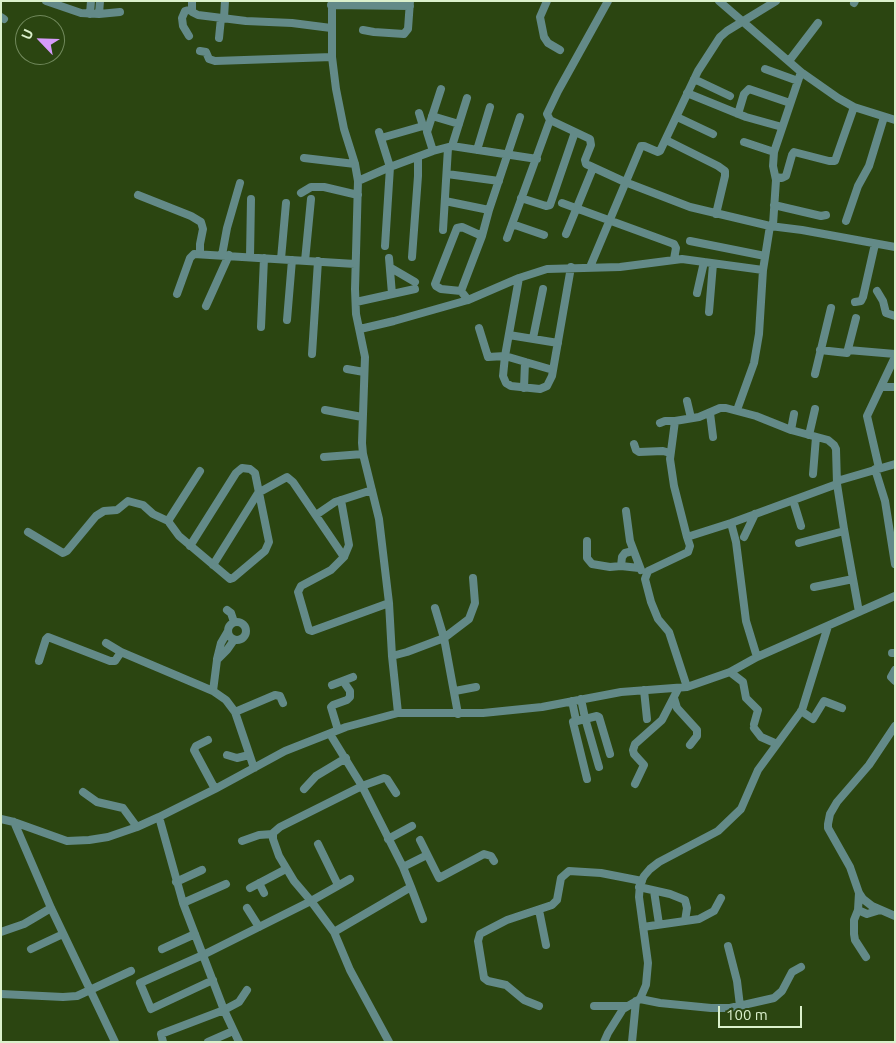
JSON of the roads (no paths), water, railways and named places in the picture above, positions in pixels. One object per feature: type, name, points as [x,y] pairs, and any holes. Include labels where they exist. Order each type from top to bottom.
[{"type":"street","points":[[90,14],[91,1]]},
{"type":"street","points":[[99,14],[100,1]]},
{"type":"street","points":[[220,38],[226,1]]},
{"type":"street","points":[[547,1],[540,17],[544,37],[548,43],[560,50]]},
{"type":"street","points":[[608,1],[558,90],[547,114],[550,120],[591,140],[584,161],[586,164],[690,207],[716,214],[771,226],[894,246]]},
{"type":"street","points":[[718,1],[801,72],[838,98],[854,107],[895,120]]},
{"type":"street","points":[[590,267],[641,146],[659,152],[694,80],[720,37],[776,1]]},
{"type":"street","points":[[50,2],[75,12],[90,14],[120,12]]},
{"type":"street","points":[[362,30],[404,34],[408,29],[410,4],[332,3],[331,28],[332,56],[344,129],[355,164],[358,181],[355,264],[356,302],[364,348],[363,454],[379,518],[389,602],[398,713]]},
{"type":"street","points":[[192,5],[193,13],[195,14],[331,28]]},
{"type":"street","points":[[189,36],[183,26],[182,18],[192,5]]},
{"type":"street","points":[[789,60],[818,23]]},
{"type":"street","points":[[200,51],[206,52],[209,59],[215,61],[332,56]]},
{"type":"street","points":[[765,69],[798,82]]},
{"type":"street","points":[[738,410],[754,363],[760,334],[763,270],[774,205],[776,176],[773,166],[774,152],[801,72]]},
{"type":"street","points":[[694,80],[730,96]]},
{"type":"street","points":[[425,128],[432,116],[441,89]]},
{"type":"street","points":[[738,114],[746,90],[749,89],[790,103]]},
{"type":"street","points":[[688,94],[738,114],[782,127]]},
{"type":"street","points":[[443,230],[450,147],[467,98]]},
{"type":"street","points":[[776,176],[782,178],[786,176],[794,152],[835,161],[854,107]]},
{"type":"street","points":[[477,150],[490,108]]},
{"type":"street","points":[[419,113],[432,151]]},
{"type":"street","points":[[432,116],[459,124]]},
{"type":"street","points":[[461,291],[482,236],[520,117]]},
{"type":"street","points":[[677,117],[713,134]]},
{"type":"street","points":[[846,221],[858,186],[869,166],[884,117]]},
{"type":"street","points":[[507,238],[550,120]]},
{"type":"street","points":[[385,246],[390,167],[380,135],[425,128]]},
{"type":"street","points":[[521,198],[546,206],[550,205],[575,132]]},
{"type":"street","points":[[666,140],[725,171],[716,214]]},
{"type":"street","points":[[744,142],[774,152]]},
{"type":"street","points":[[358,181],[432,151],[450,147],[537,159]]},
{"type":"street","points":[[412,257],[418,157]]},
{"type":"street","points":[[304,158],[355,164]]},
{"type":"street","points":[[566,234],[593,168]]},
{"type":"street","points":[[447,174],[498,181]]},
{"type":"street","points":[[206,306],[225,255],[227,228],[240,182]]},
{"type":"street","points":[[301,193],[311,187],[324,187],[358,195]]},
{"type":"street","points":[[138,194],[201,222],[203,229],[200,254]]},
{"type":"street","points":[[250,257],[251,199]]},
{"type":"street","points":[[304,261],[311,199]]},
{"type":"street","points":[[445,201],[489,210]]},
{"type":"street","points":[[280,259],[286,203]]},
{"type":"street","points":[[562,203],[674,244],[676,248],[674,259]]},
{"type":"street","points":[[774,205],[821,216],[826,215]]},
{"type":"street","points":[[512,224],[544,235]]},
{"type":"street","points":[[468,300],[461,291],[441,289],[436,284],[457,228],[462,227],[482,236]]},
{"type":"street","points":[[690,241],[765,256]]},
{"type":"street","points":[[855,302],[862,299],[875,244]]},
{"type":"street","points":[[176,294],[191,256],[200,254],[355,264]]},
{"type":"street","points":[[261,327],[264,258]]},
{"type":"street","points":[[389,258],[392,294]]},
{"type":"street","points":[[360,329],[468,300],[519,278],[547,269],[620,266],[674,259],[763,270]]},
{"type":"street","points":[[287,320],[292,260]]},
{"type":"street","points":[[312,354],[318,262]]},
{"type":"street","points":[[697,293],[704,262]]},
{"type":"street","points":[[709,312],[713,264]]},
{"type":"street","points":[[519,278],[504,356],[504,380],[511,386],[545,388],[550,381],[553,370],[571,267]]},
{"type":"street","points":[[356,302],[392,294],[415,286],[390,268]]},
{"type":"street","points":[[856,285],[865,286]]},
{"type":"street","points":[[533,338],[542,289]]},
{"type":"street","points":[[878,291],[886,313],[895,316]]},
{"type":"street","points":[[816,374],[831,308]]},
{"type":"street","points":[[820,350],[846,354],[856,318]]},
{"type":"street","points":[[479,328],[488,357],[504,356],[553,370]]},
{"type":"street","points":[[509,335],[558,343]]},
{"type":"street","points":[[848,350],[895,355],[881,387],[869,408],[867,416],[895,564]]},
{"type":"street","points":[[524,388],[525,362]]},
{"type":"street","points":[[347,369],[364,372]]},
{"type":"street","points":[[881,387],[895,387]]},
{"type":"street","points":[[687,401],[691,418]]},
{"type":"street","points":[[660,423],[691,418],[720,408],[738,410],[791,430],[828,440],[834,445],[844,531],[859,612]]},
{"type":"street","points":[[813,474],[815,409]]},
{"type":"street","points":[[325,410],[362,417]]},
{"type":"street","points":[[710,413],[713,437]]},
{"type":"street","points":[[791,430],[794,414]]},
{"type":"street","points":[[645,579],[651,569],[688,552],[690,546],[674,486],[670,453],[675,421]]},
{"type":"street","points":[[634,444],[639,452],[663,451],[670,453]]},
{"type":"street","points":[[324,456],[363,454]]},
{"type":"street","points":[[686,536],[731,523],[837,482],[895,464]]},
{"type":"street","points":[[28,532],[63,553],[67,551],[96,516],[104,511],[117,510],[128,501],[134,501],[168,522],[190,546],[228,578],[232,578],[267,548],[269,538],[256,477],[253,471],[246,468],[238,469],[190,546]]},
{"type":"street","points":[[168,522],[200,471]]},
{"type":"street","points":[[213,565],[258,493],[281,479],[289,478],[344,557]]},
{"type":"street","points":[[316,515],[331,504],[372,490]]},
{"type":"street","points":[[341,500],[349,545],[344,557],[331,570],[300,586],[298,592],[308,630],[312,631],[389,602]]},
{"type":"street","points":[[793,500],[801,526]]},
{"type":"street","points":[[626,511],[633,551],[645,579],[658,619],[668,632],[687,687]]},
{"type":"street","points":[[744,537],[755,514]]},
{"type":"street","points":[[731,523],[736,542],[746,621],[757,658]]},
{"type":"street","points":[[799,543],[844,531]]},
{"type":"street","points":[[588,541],[588,561],[592,564],[610,568],[621,566],[639,568]]},
{"type":"street","points":[[577,550],[587,553]]},
{"type":"street","points":[[621,566],[624,553],[633,551]]},
{"type":"street","points":[[392,656],[444,638],[464,624],[469,619],[475,604],[473,578]]},
{"type":"street","points":[[814,587],[853,579]]},
{"type":"street","points":[[1,819],[74,842],[108,837],[138,827],[215,789],[285,751],[334,732],[398,713],[458,714],[542,707],[644,690],[687,687],[730,672],[895,596]]},
{"type":"street","points":[[435,608],[444,638],[458,714]]},
{"type":"street","points":[[227,610],[231,613],[234,622]]},
{"type":"street","points":[[213,691],[221,643],[230,626],[234,622],[240,622],[245,626],[246,632],[240,640],[234,640],[229,637],[228,631]]},
{"type":"street","points":[[632,1042],[638,1000],[644,991],[648,972],[638,897],[641,884],[650,869],[659,862],[718,831],[735,816],[745,801],[758,770],[801,711],[828,626]]},
{"type":"street","points":[[39,661],[48,637],[110,661],[116,661],[121,652]]},
{"type":"street","points":[[217,660],[228,650],[234,640]]},
{"type":"street","points":[[106,643],[121,652],[213,691],[226,700],[234,712],[254,768]]},
{"type":"street","points":[[895,670],[891,676],[895,682]]},
{"type":"street","points":[[730,672],[743,682],[746,698],[758,710],[754,726],[761,737],[776,744]]},
{"type":"street","points":[[332,685],[352,677]]},
{"type":"street","points":[[343,681],[350,691],[350,697],[331,707],[334,732],[403,868],[423,919]]},
{"type":"street","points":[[454,691],[476,688]]},
{"type":"street","points":[[635,784],[644,764],[634,754],[635,744],[662,720],[678,689]]},
{"type":"street","points":[[644,690],[646,719]]},
{"type":"street","points":[[234,712],[275,695],[280,696],[283,703]]},
{"type":"street","points":[[674,698],[677,708],[697,730],[697,736],[690,745]]},
{"type":"street","points":[[581,699],[599,767]]},
{"type":"street","points":[[572,701],[576,720]]},
{"type":"street","points":[[801,711],[811,719],[814,718],[824,701],[842,708]]},
{"type":"street","points":[[587,779],[572,724],[576,720],[599,717],[610,754]]},
{"type":"street","points":[[866,957],[858,946],[854,934],[854,920],[858,910],[858,893],[850,867],[828,828],[828,819],[837,802],[869,765],[894,728]]},
{"type":"street","points":[[208,740],[196,746],[194,750],[215,789]]},
{"type":"street","points":[[227,755],[237,758],[249,755]]},
{"type":"street","points":[[304,789],[316,776],[346,758]]},
{"type":"street","points":[[389,1042],[350,970],[334,932],[286,869],[279,856],[273,834],[280,827],[362,786],[385,778],[396,793]]},
{"type":"street","points":[[83,792],[97,802],[123,808],[138,827]]},
{"type":"street","points":[[159,817],[183,903],[238,1042]]},
{"type":"street","points":[[14,822],[63,934],[116,1042]]},
{"type":"street","points":[[388,839],[412,826]]},
{"type":"street","points":[[242,841],[259,835],[273,834]]},
{"type":"street","points":[[420,840],[436,876],[440,878],[484,854],[491,856],[494,861]]},
{"type":"street","points":[[318,844],[338,885]]},
{"type":"street","points":[[403,868],[427,855]]},
{"type":"street","points":[[250,888],[286,869]]},
{"type":"street","points":[[176,882],[202,870]]},
{"type":"street","points":[[539,1006],[524,1000],[506,985],[488,981],[484,978],[478,941],[480,934],[484,931],[507,920],[540,910],[555,903],[561,878],[569,871],[601,873],[641,884],[654,891],[685,900],[687,908],[685,921]]},
{"type":"street","points":[[212,980],[150,1009],[140,983],[203,955],[311,901],[350,879]]},
{"type":"street","points":[[259,883],[264,893]]},
{"type":"street","points":[[183,903],[226,884]]},
{"type":"street","points":[[334,932],[411,887]]},
{"type":"street","points":[[654,891],[659,924]]},
{"type":"street","points":[[858,893],[867,903],[895,916]]},
{"type":"street","points":[[643,927],[699,919],[714,911],[721,898]]},
{"type":"street","points":[[1,932],[24,924],[51,908]]},
{"type":"street","points":[[247,908],[259,927]]},
{"type":"street","points":[[540,910],[546,945]]},
{"type":"street","points":[[858,910],[867,914],[880,910]]},
{"type":"street","points":[[31,949],[63,934]]},
{"type":"street","points":[[162,949],[195,934]]},
{"type":"street","points":[[728,946],[737,981],[740,1006]]},
{"type":"street","points":[[604,1042],[620,1014],[627,1006],[638,1000],[711,1008],[740,1006],[774,998],[782,991],[792,972],[801,967]]},
{"type":"street","points":[[1,994],[77,996],[131,971]]},
{"type":"street","points":[[163,1042],[160,1034],[224,1010],[239,1002],[247,990]]},
{"type":"street","points":[[594,1006],[627,1006]]},
{"type":"street","points":[[208,1042],[233,1030]]}]
